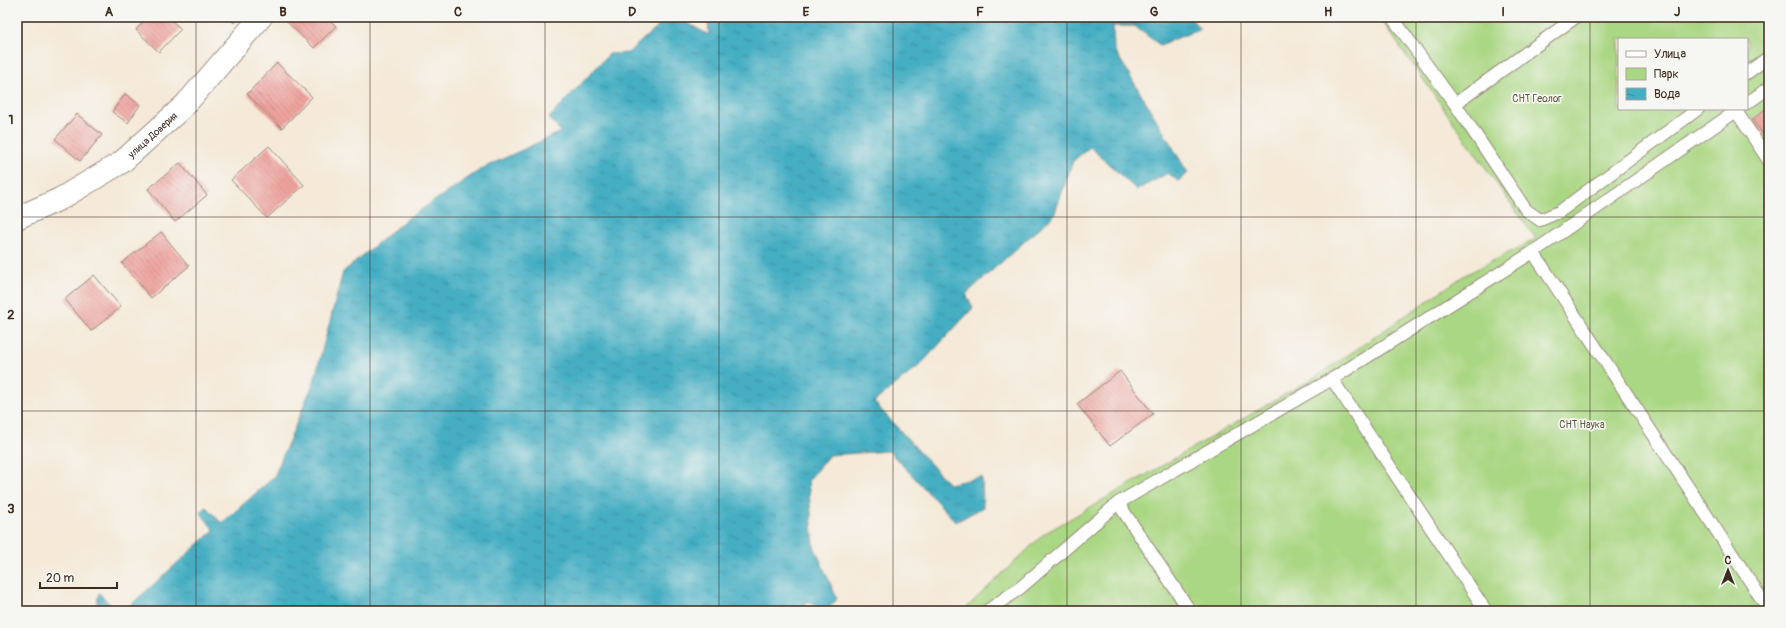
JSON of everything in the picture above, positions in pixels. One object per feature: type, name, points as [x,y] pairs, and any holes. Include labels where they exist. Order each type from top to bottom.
[{"type":"street","name":"улица Доверия","points":[[17,218],[60,198],[122,162],[185,105],[261,17]]},
{"type":"lane","points":[[1392,17],[1455,104],[1526,210],[1540,220],[1559,212],[1697,110]]},
{"type":"lane","points":[[1455,104],[1576,17]]},
{"type":"lane","points":[[1748,72],[1769,57]]},
{"type":"lane","points":[[1748,102],[1769,88]]},
{"type":"lane","points":[[987,611],[1020,588],[1118,504],[1332,379],[1533,252],[1738,110],[1769,161]]},
{"type":"lane","points":[[1533,252],[1769,610]]},
{"type":"lane","points":[[1332,379],[1486,611]]},
{"type":"lane","points":[[1118,504],[1190,611]]},
{"type":"green space","name":"СНТ Наука","points":[[1379,17],[1769,17],[1769,611],[963,611],[1044,534],[1319,375],[1465,275],[1536,239]]},
{"type":"water","points":[[668,17],[676,17],[709,35],[708,17],[1190,17],[1200,29],[1160,45],[1134,26],[1113,26],[1114,49],[1188,173],[1178,181],[1168,173],[1137,190],[1090,147],[1073,161],[1054,215],[966,294],[973,308],[920,365],[874,402],[949,484],[982,477],[983,507],[956,522],[889,451],[829,455],[808,481],[814,546],[837,599],[826,611],[807,601],[802,611],[124,611],[214,530],[200,512],[206,507],[222,523],[274,477],[314,381],[343,272],[404,221],[483,168],[561,132],[549,118],[609,54],[628,53]]},
{"type":"water","points":[[99,593],[116,611],[95,611]]},
{"type":"building","points":[[148,17],[168,17],[181,29],[159,52],[136,30]]},
{"type":"building","points":[[228,17],[240,17],[234,23]]},
{"type":"building","points":[[282,17],[326,17],[336,26],[314,48]]},
{"type":"building","points":[[1761,17],[1769,17],[1769,27]]},
{"type":"building","points":[[277,63],[312,97],[282,128],[247,94]]},
{"type":"building","points":[[125,94],[140,105],[128,123],[112,112]]},
{"type":"building","points":[[1769,106],[1769,141],[1752,120]]},
{"type":"building","points":[[77,114],[102,135],[80,161],[55,139]]},
{"type":"building","points":[[269,146],[304,185],[267,218],[231,180]]},
{"type":"building","points":[[180,163],[207,195],[175,222],[148,189]]},
{"type":"building","points":[[161,232],[189,266],[151,298],[122,263]]},
{"type":"building","points":[[94,275],[121,307],[91,331],[65,299]]},
{"type":"building","points":[[1120,371],[1153,414],[1110,446],[1077,404]]},
{"type":"park label","name":"СНТ Геолог","points":[[1537,98]]}]
